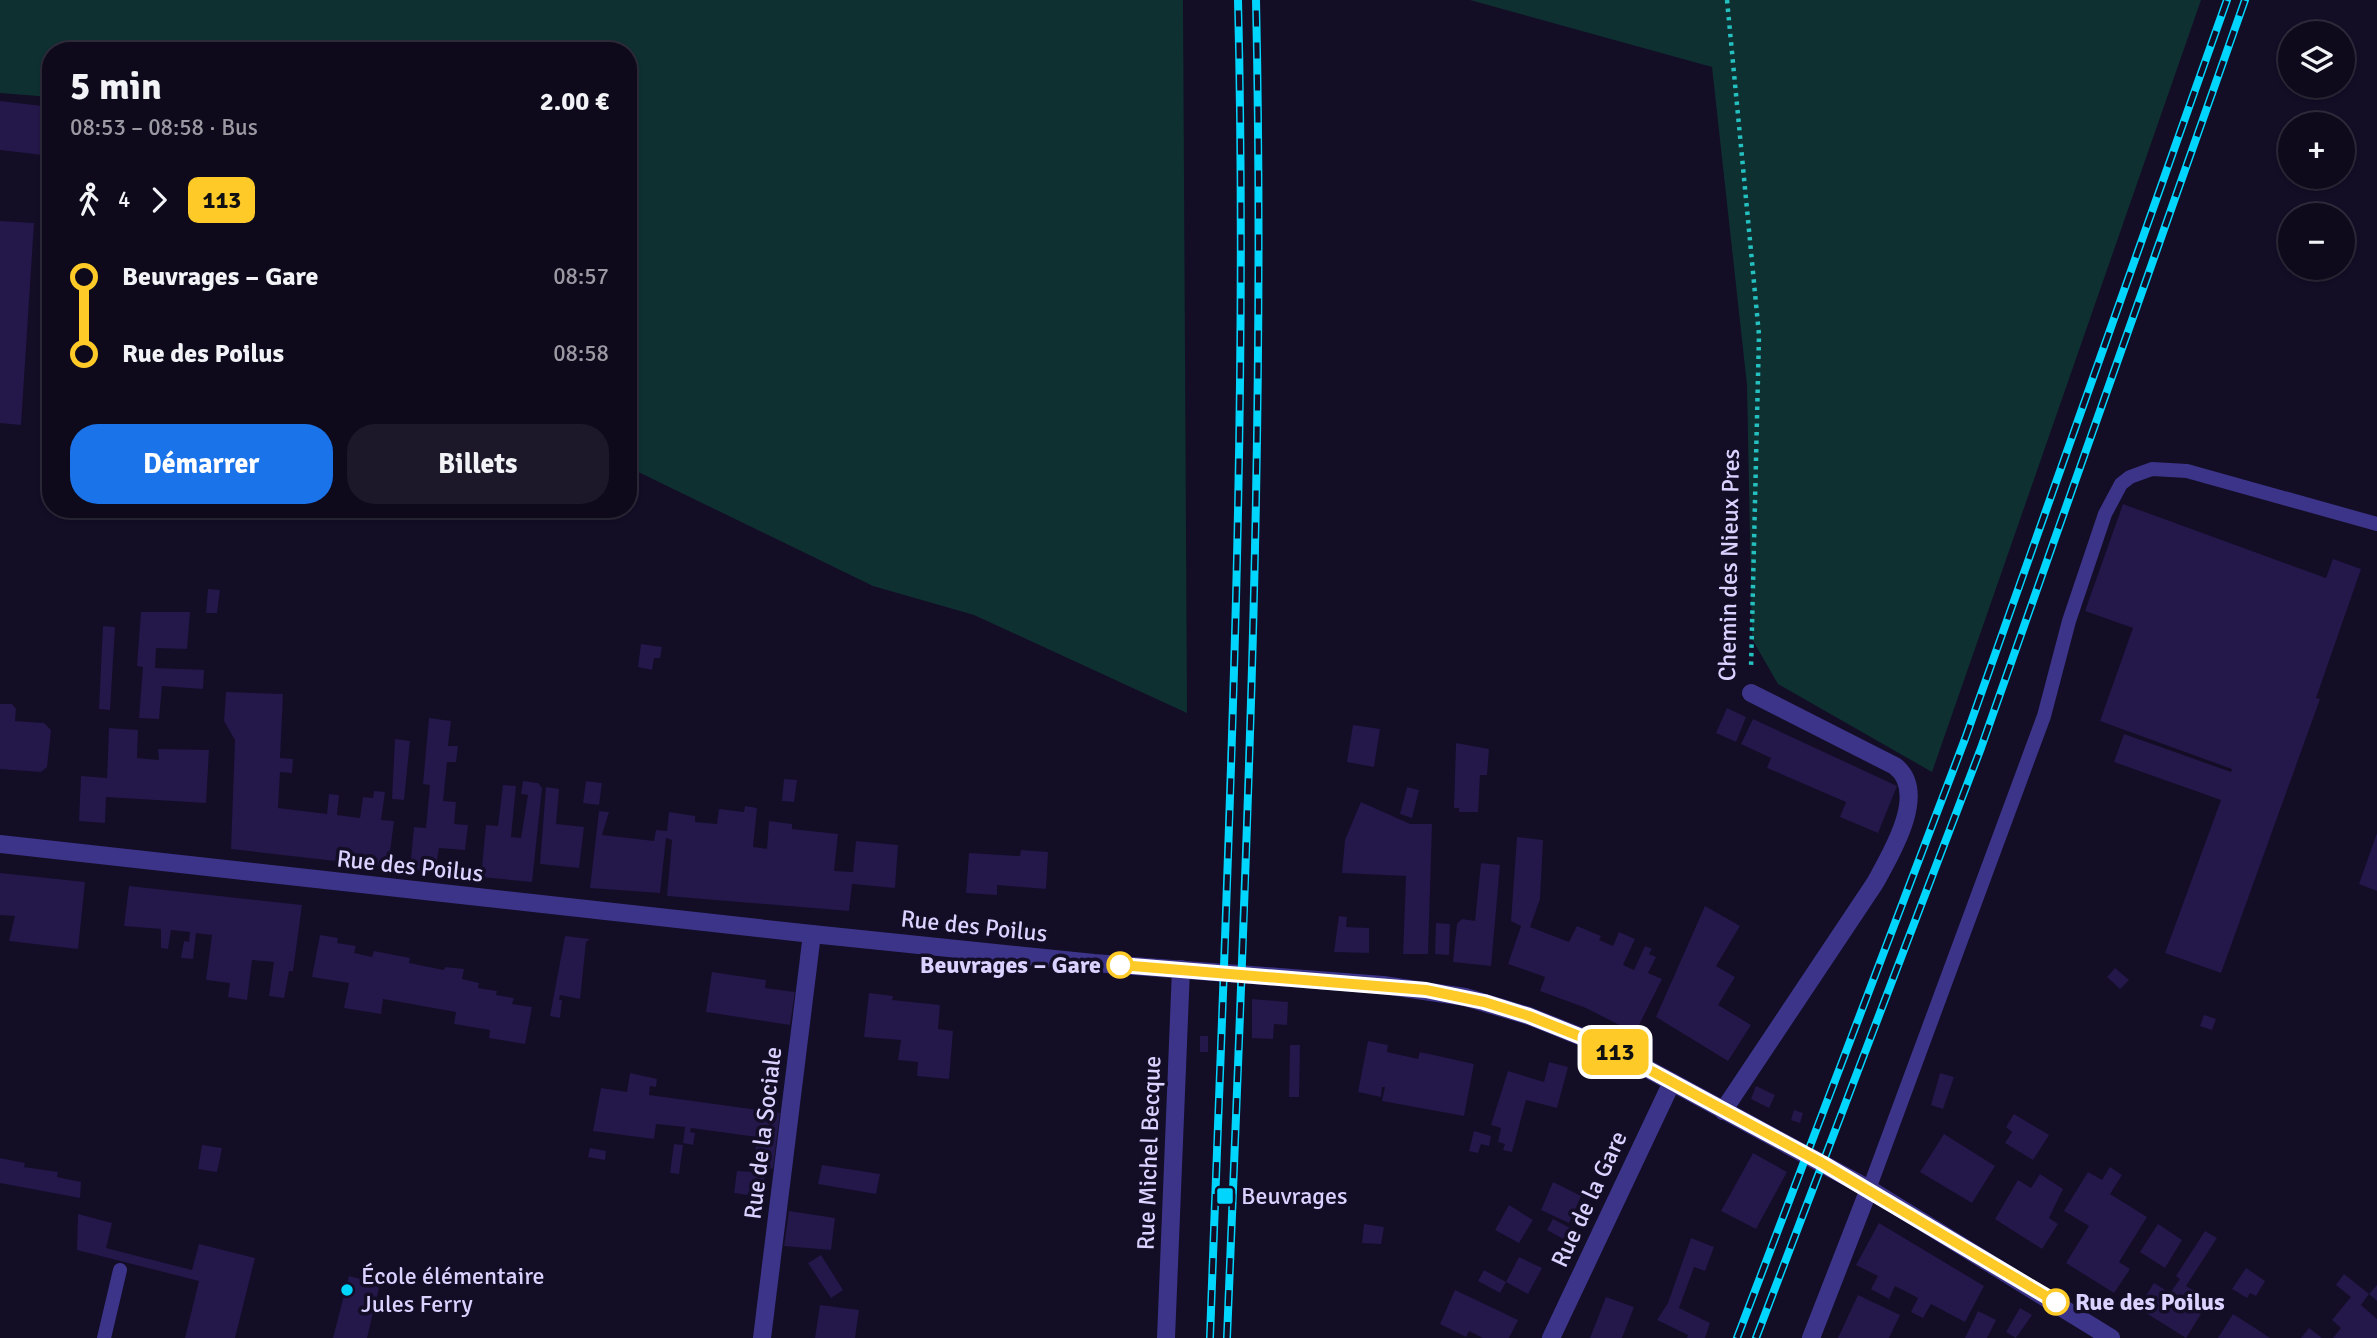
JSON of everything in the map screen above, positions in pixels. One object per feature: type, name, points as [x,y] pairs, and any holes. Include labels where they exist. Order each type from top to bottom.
[{"type":"street","name":"Chemin des Nieux Pres","points":[[1723,1111],[1875,883],[1892,850],[1911,793],[1906,777],[1895,766],[1751,693]]},
{"type":"street","name":"Rue des Poilus","points":[[0,844],[811,934],[1395,986],[1465,997],[1582,1036],[1672,1082],[1869,1189],[2111,1338]]},
{"type":"street","name":"Rue de la Sociale","points":[[762,1338],[811,934]]},
{"type":"street","name":"Rue Michel Becque","points":[[1166,1338],[1181,969]]},
{"type":"street","name":"Rue de la Gare","points":[[1551,1338],[1672,1082]]},
{"type":"street","points":[[1811,1338],[1869,1189]]},
{"type":"lane","points":[[1869,1189],[2044,716],[2068,621],[2105,514],[2121,484],[2130,477],[2152,469],[2187,471],[2377,524]]},
{"type":"lane","points":[[104,1338],[120,1270]]},
{"type":"path","name":"Chemin des Nieux Pres","points":[[1727,0],[1759,335],[1751,693]]},
{"type":"green space","points":[[0,0],[1183,0],[1187,713],[974,615],[873,586],[637,471],[637,42],[42,42],[42,96],[0,93]]},
{"type":"green space","points":[[1470,0],[2201,0],[1932,772],[1778,684],[1752,639],[1747,385],[1712,67]]},
{"type":"building","points":[[0,101],[42,106],[42,155],[0,150]]},
{"type":"building","points":[[0,221],[34,223],[21,425],[0,423]]},
{"type":"building","points":[[2123,504],[2326,578],[2333,559],[2361,569],[2316,698],[2320,699],[2221,973],[2165,953],[2221,800],[2114,762],[2124,734],[2231,772],[2232,769],[2100,721],[2133,628],[2085,611]]},
{"type":"building","points":[[208,589],[220,590],[217,613],[206,613]]},
{"type":"building","points":[[141,612],[190,612],[187,649],[156,648],[155,668],[204,670],[203,689],[162,686],[159,719],[139,718],[143,667],[137,666]]},
{"type":"building","points":[[103,626],[115,627],[110,710],[99,709]]},
{"type":"building","points":[[641,644],[662,647],[660,658],[654,658],[652,670],[638,667]]},
{"type":"building","points":[[226,692],[283,694],[280,758],[293,759],[292,773],[280,772],[278,808],[327,814],[329,794],[339,795],[337,815],[360,818],[363,797],[373,798],[374,791],[385,792],[381,820],[394,821],[388,867],[231,849],[235,740],[224,721]]},
{"type":"building","points":[[0,704],[12,704],[16,709],[15,721],[44,723],[51,730],[47,767],[41,772],[0,769]]},
{"type":"building","points":[[1727,708],[1746,717],[1736,742],[1716,733]]},
{"type":"building","points":[[429,718],[451,721],[448,746],[458,746],[456,762],[447,762],[443,801],[456,802],[454,824],[468,825],[465,850],[439,848],[435,872],[410,869],[414,827],[426,828],[430,785],[423,784]]},
{"type":"building","points":[[1753,719],[1897,786],[1878,833],[1840,817],[1846,802],[1767,768],[1771,758],[1741,744]]},
{"type":"building","points":[[1353,725],[1380,729],[1374,767],[1347,762]]},
{"type":"building","points":[[109,728],[138,730],[137,758],[159,760],[158,749],[209,750],[206,803],[106,797],[105,823],[79,821],[81,776],[107,778]]},
{"type":"building","points":[[395,739],[410,741],[404,800],[392,799]]},
{"type":"building","points":[[1456,743],[1489,749],[1487,775],[1480,775],[1478,812],[1459,812],[1459,808],[1454,808]]},
{"type":"building","points":[[784,779],[797,780],[794,802],[782,801]]},
{"type":"building","points":[[523,781],[538,783],[542,788],[532,882],[481,877],[486,825],[498,826],[503,785],[516,786],[511,837],[521,838],[528,795],[521,794]]},
{"type":"building","points":[[586,781],[602,783],[599,805],[583,803]]},
{"type":"building","points":[[546,787],[559,789],[556,824],[584,827],[579,868],[540,864]]},
{"type":"building","points":[[1407,787],[1419,790],[1412,818],[1400,814]]},
{"type":"building","points":[[1361,802],[1410,824],[1432,824],[1428,954],[1403,954],[1406,876],[1342,873],[1345,840]]},
{"type":"building","points":[[745,806],[757,808],[753,847],[767,849],[769,821],[792,824],[792,829],[838,834],[834,871],[853,872],[856,841],[898,845],[895,888],[852,884],[849,911],[667,896],[672,840],[666,838],[660,893],[590,888],[599,811],[609,812],[602,835],[654,841],[656,830],[667,831],[669,812],[695,816],[695,822],[717,824],[719,809],[744,812]]},
{"type":"building","points":[[2377,833],[2377,891],[2359,884]]},
{"type":"building","points":[[1517,837],[1543,840],[1540,899],[1530,927],[1569,942],[1577,926],[1601,936],[1599,940],[1613,946],[1619,932],[1635,939],[1623,965],[1634,970],[1645,946],[1652,949],[1649,954],[1656,957],[1648,973],[1662,979],[1635,1033],[1586,1008],[1540,991],[1545,977],[1508,964],[1521,926],[1511,921]]},
{"type":"building","points":[[1021,850],[1048,852],[1046,889],[997,885],[997,895],[966,893],[969,853],[1020,856]]},
{"type":"building","points":[[1481,863],[1500,865],[1491,966],[1453,962],[1457,924],[1462,919],[1475,921]]},
{"type":"building","points":[[0,873],[85,882],[78,949],[9,941],[15,916],[0,915]]},
{"type":"building","points":[[129,886],[302,905],[293,971],[289,971],[284,998],[269,996],[274,962],[252,960],[247,1000],[228,997],[230,983],[206,980],[212,935],[196,933],[193,959],[181,958],[184,941],[189,942],[190,932],[171,930],[168,949],[161,948],[161,929],[124,926]]},
{"type":"building","points":[[1705,906],[1740,926],[1716,966],[1735,977],[1718,1005],[1751,1025],[1728,1061],[1656,1017]]},
{"type":"building","points":[[1339,916],[1347,917],[1346,927],[1369,928],[1369,953],[1334,952]]},
{"type":"building","points":[[1436,923],[1450,924],[1449,955],[1435,954]]},
{"type":"building","points":[[320,935],[338,938],[337,943],[356,946],[354,953],[372,957],[374,951],[410,958],[409,963],[444,970],[445,967],[464,969],[462,979],[479,983],[478,988],[497,991],[496,995],[514,998],[512,1004],[532,1007],[525,1044],[489,1038],[490,1030],[454,1024],[456,1012],[383,999],[381,1014],[344,1008],[349,983],[312,977]]},
{"type":"building","points":[[565,936],[590,939],[586,942],[580,999],[560,995],[560,1018],[550,1016]]},
{"type":"building","points":[[2115,968],[2129,980],[2120,989],[2107,977]]},
{"type":"building","points":[[712,972],[766,980],[765,988],[795,992],[790,1025],[706,1012]]},
{"type":"building","points":[[869,993],[893,996],[892,1000],[940,1005],[938,1029],[953,1031],[949,1079],[917,1076],[918,1062],[898,1060],[901,1040],[864,1037]]},
{"type":"building","points":[[1252,999],[1288,1002],[1287,1025],[1274,1024],[1273,1039],[1252,1038]]},
{"type":"building","points":[[2204,1015],[2216,1019],[2212,1030],[2200,1026]]},
{"type":"building","points":[[1200,1036],[1208,1036],[1208,1052],[1200,1052]]},
{"type":"building","points":[[1368,1041],[1388,1045],[1387,1052],[1418,1059],[1420,1052],[1474,1064],[1464,1116],[1382,1101],[1385,1087],[1382,1087],[1381,1097],[1358,1092]]},
{"type":"building","points":[[1290,1045],[1300,1045],[1299,1097],[1289,1097]]},
{"type":"building","points":[[1549,1062],[1568,1067],[1557,1108],[1526,1100],[1512,1152],[1503,1150],[1505,1144],[1498,1142],[1501,1128],[1491,1125],[1508,1071],[1544,1082]]},
{"type":"building","points":[[630,1073],[657,1079],[656,1087],[650,1086],[649,1095],[780,1113],[773,1169],[766,1167],[762,1197],[734,1193],[737,1171],[753,1172],[757,1137],[691,1128],[690,1132],[695,1133],[693,1145],[683,1143],[685,1127],[656,1124],[654,1139],[593,1131],[601,1088],[627,1092]]},
{"type":"building","points":[[1940,1073],[1954,1077],[1943,1109],[1931,1105]]},
{"type":"building","points":[[1756,1086],[1775,1095],[1769,1108],[1751,1099]]},
{"type":"building","points":[[1794,1110],[1803,1113],[1800,1123],[1791,1120]]},
{"type":"building","points":[[2014,1114],[2049,1135],[2033,1160],[2005,1143],[2012,1132],[2006,1127]]},
{"type":"building","points":[[1474,1131],[1491,1136],[1489,1146],[1481,1144],[1478,1153],[1469,1151]]},
{"type":"building","points":[[1944,1134],[1995,1166],[1972,1203],[1920,1172]]},
{"type":"building","points":[[674,1144],[683,1145],[679,1174],[670,1173]]},
{"type":"building","points":[[202,1145],[222,1148],[217,1172],[198,1169]]},
{"type":"building","points":[[590,1148],[606,1151],[605,1160],[588,1157]]},
{"type":"building","points":[[1753,1153],[1787,1172],[1756,1229],[1721,1211]]},
{"type":"building","points":[[0,1158],[25,1163],[24,1167],[58,1172],[57,1177],[81,1182],[80,1198],[0,1183]]},
{"type":"building","points":[[822,1165],[880,1174],[876,1194],[818,1184]]},
{"type":"building","points":[[2110,1167],[2122,1175],[2110,1194],[2147,1217],[2119,1262],[2130,1269],[2114,1293],[2066,1263],[2089,1226],[2064,1211],[2088,1172],[2102,1180]]},
{"type":"building","points":[[2040,1174],[2063,1189],[2049,1218],[2058,1224],[2042,1249],[1995,1219],[2018,1180],[2031,1188]]},
{"type":"building","points":[[1553,1182],[1581,1196],[1569,1223],[1541,1210]]},
{"type":"building","points":[[1509,1205],[1533,1220],[1519,1243],[1495,1230]]},
{"type":"building","points":[[789,1211],[835,1218],[831,1250],[784,1246]]},
{"type":"building","points":[[78,1214],[112,1223],[106,1248],[192,1270],[199,1244],[255,1258],[235,1338],[185,1338],[199,1281],[77,1250]]},
{"type":"building","points":[[1553,1219],[1572,1229],[1565,1240],[1547,1230]]},
{"type":"building","points":[[1879,1223],[1984,1286],[1965,1322],[1931,1304],[1923,1318],[1911,1312],[1918,1298],[1895,1286],[1889,1299],[1871,1289],[1878,1276],[1856,1265]]},
{"type":"building","points":[[1364,1224],[1384,1227],[1381,1244],[1362,1243]]},
{"type":"building","points":[[2158,1224],[2182,1240],[2165,1268],[2140,1252]]},
{"type":"building","points":[[2205,1231],[2217,1238],[2186,1286],[2193,1290],[2185,1303],[2201,1314],[2186,1338],[2138,1308],[2154,1283],[2170,1293],[2180,1279],[2176,1276]]},
{"type":"building","points":[[1691,1238],[1714,1247],[1705,1271],[1694,1267],[1679,1308],[1710,1323],[1705,1338],[1687,1338],[1688,1335],[1657,1320],[1668,1303]]},
{"type":"building","points":[[821,1255],[843,1290],[831,1298],[808,1263]]},
{"type":"building","points":[[1519,1257],[1542,1268],[1528,1294],[1506,1282]]},
{"type":"building","points":[[2246,1268],[2265,1281],[2256,1296],[2250,1293],[2247,1298],[2232,1289]]},
{"type":"building","points":[[1484,1270],[1506,1282],[1500,1293],[1478,1281]]},
{"type":"building","points":[[2344,1274],[2369,1294],[2361,1305],[2377,1319],[2377,1338],[2333,1338],[2341,1328],[2332,1320],[2351,1297],[2336,1285]]},
{"type":"building","points":[[349,1276],[380,1284],[367,1338],[333,1338]]},
{"type":"building","points":[[2377,1285],[2377,1301],[2369,1294]]},
{"type":"building","points":[[1455,1290],[1518,1320],[1509,1338],[1483,1338],[1469,1331],[1466,1337],[1440,1324]]},
{"type":"building","points":[[1858,1295],[1900,1315],[1889,1338],[1838,1338]]},
{"type":"building","points":[[1606,1297],[1634,1307],[1622,1338],[1590,1338]]},
{"type":"building","points":[[820,1305],[859,1310],[855,1338],[815,1338]]},
{"type":"building","points":[[2020,1308],[2032,1315],[2016,1338],[2006,1332]]},
{"type":"building","points":[[1978,1311],[1996,1320],[1987,1338],[1965,1338]]},
{"type":"building","points":[[2233,1314],[2258,1330],[2270,1338],[2218,1338]]},
{"type":"building","points":[[2309,1328],[2322,1338],[2301,1338]]},
{"type":"railway","points":[[1210,1338],[1229,836],[1238,502],[1241,334],[1238,0]]},
{"type":"railway","points":[[1227,1338],[1247,836],[1256,502],[1256,0]]},
{"type":"railway","points":[[1737,1338],[1965,739],[2227,0]]},
{"type":"railway","points":[[1756,1338],[1981,748],[2245,0]]},
{"type":"bus line","name":"113","points":[[1120,965],[1426,990],[1465,997],[1529,1016],[1609,1048],[1822,1163],[2056,1302]]},
{"type":"place","name":"Beuvrages – Gare","points":[[1120,965]]},
{"type":"place","name":"Beuvrages","points":[[1225,1196]]},
{"type":"place","name":"École élémentaire Jules Ferry","points":[[347,1290]]},
{"type":"place","name":"Rue des Poilus","points":[[2056,1302]]}]
